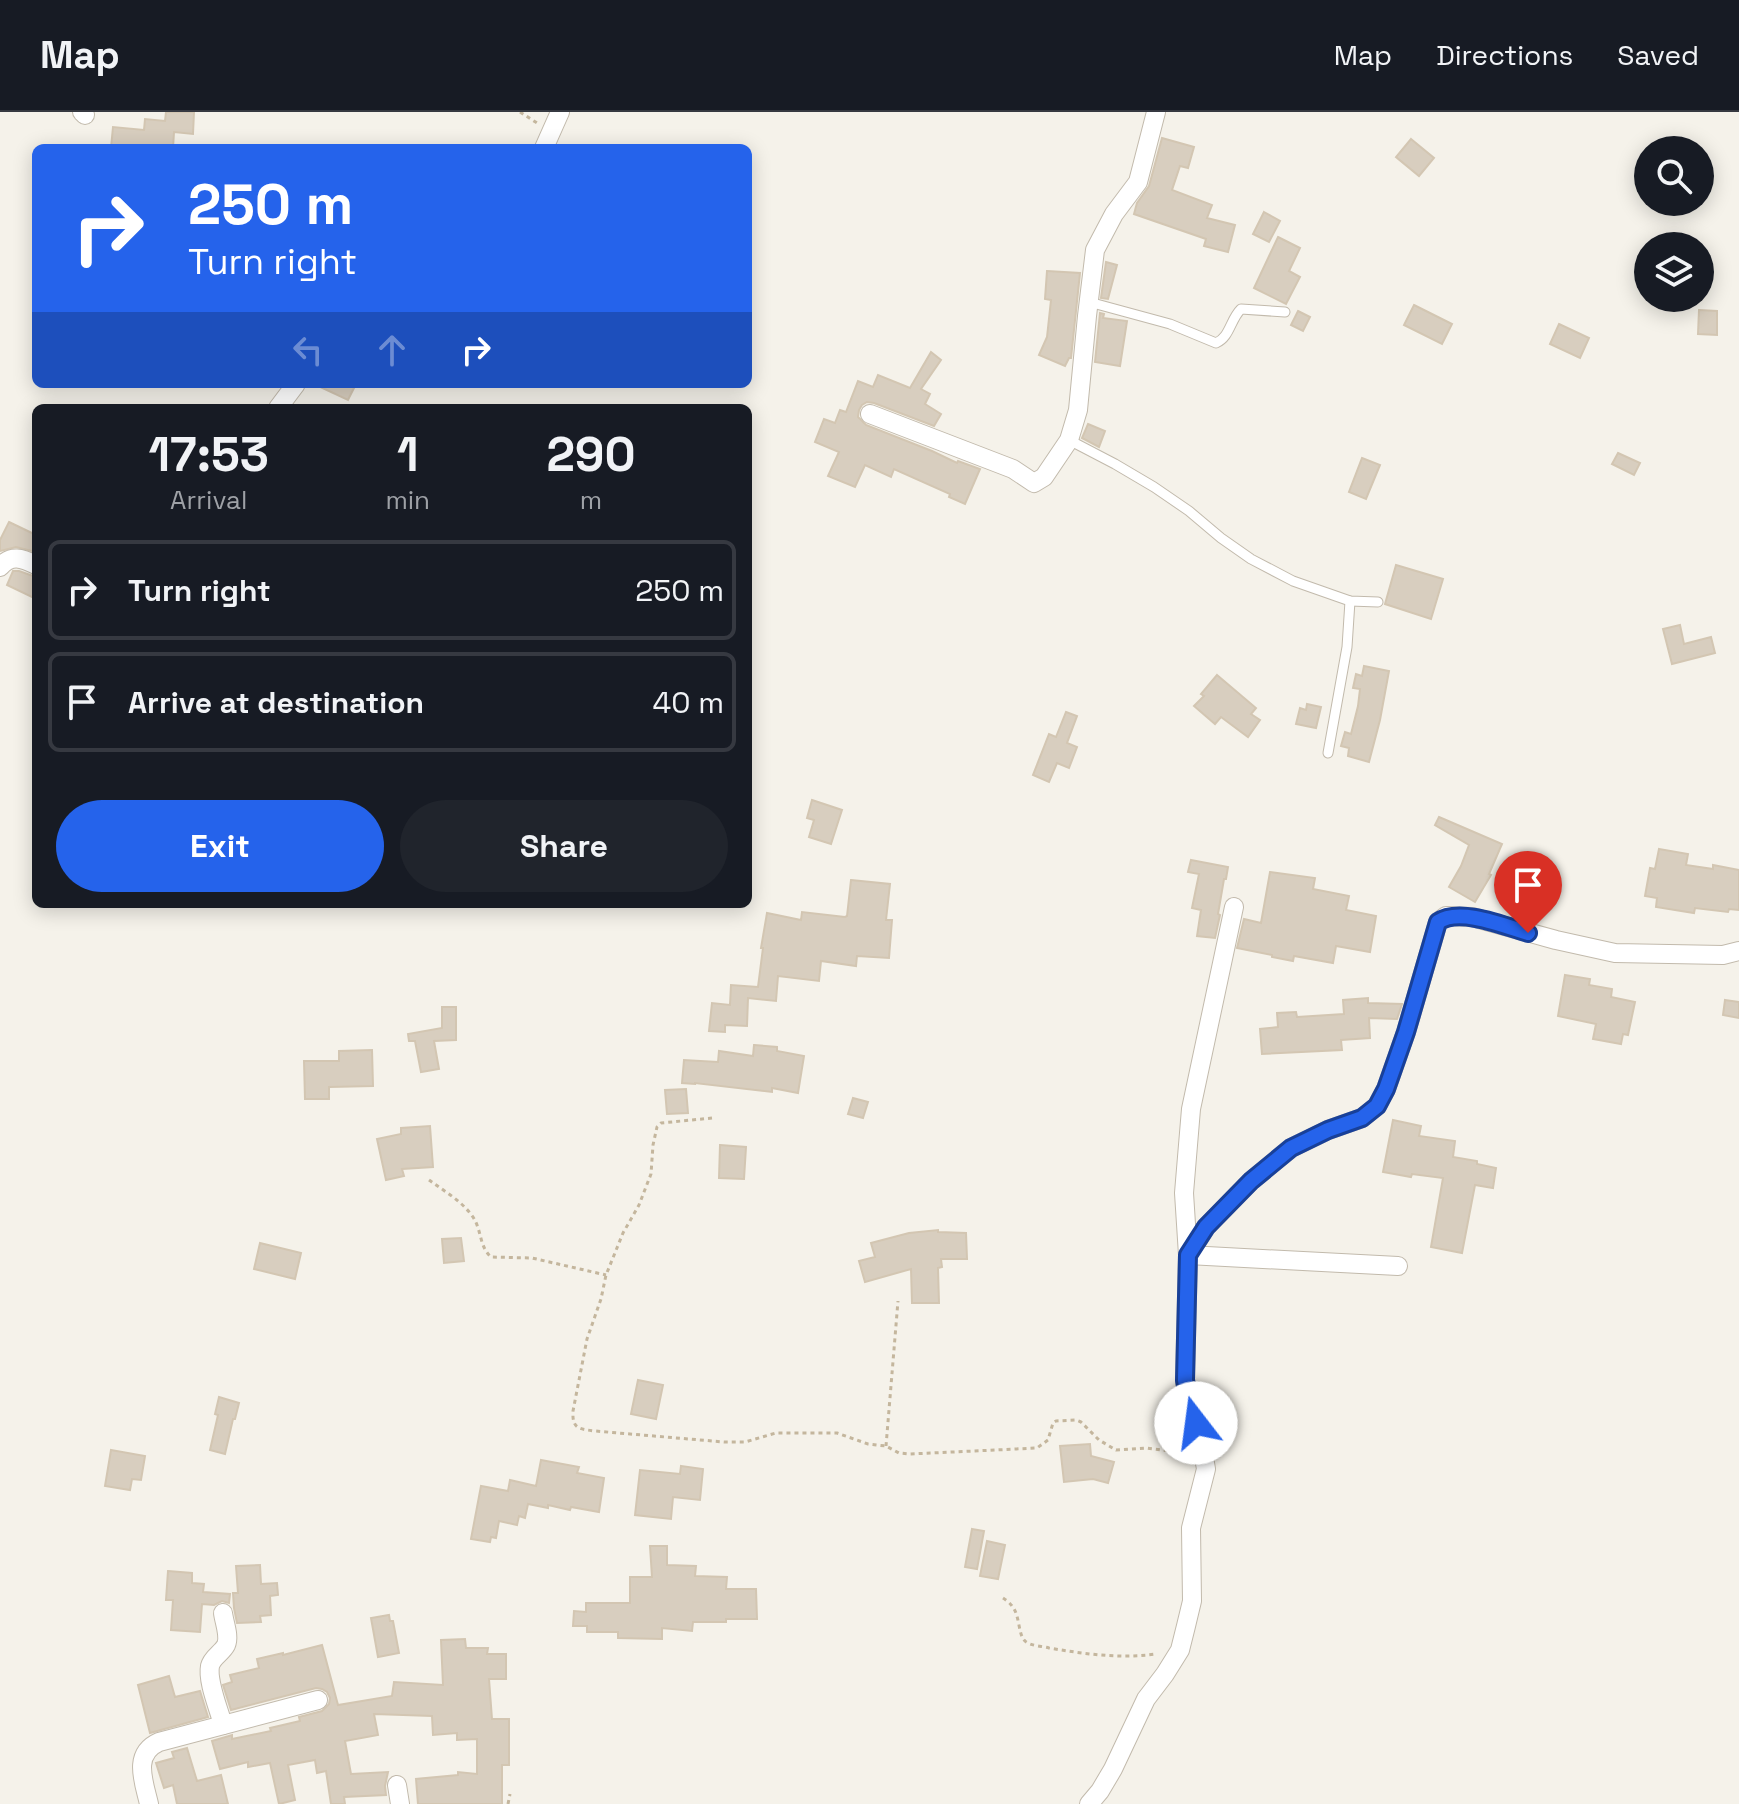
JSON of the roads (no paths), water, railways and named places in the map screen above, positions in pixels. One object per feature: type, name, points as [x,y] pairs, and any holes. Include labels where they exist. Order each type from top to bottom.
[{"type":"street","points":[[546,144],[560,112]]},
{"type":"street","points":[[870,414],[1013,469],[1034,483],[1044,477],[1069,440],[1078,410],[1095,250],[1114,214],[1138,182],[1156,112]]},
{"type":"street","points":[[0,567],[15,557],[32,563]]},
{"type":"street","points":[[1089,1804],[1113,1769],[1146,1699],[1180,1650],[1192,1601],[1191,1528],[1206,1469],[1185,1380],[1188,1255],[1184,1193],[1191,1109],[1234,907]]},
{"type":"street","points":[[1188,1255],[1206,1227],[1251,1181],[1291,1148],[1362,1118],[1377,1106],[1406,1032],[1438,922],[1446,916],[1472,917],[1615,953],[1723,955],[1739,951]]},
{"type":"street","points":[[1188,1255],[1398,1266]]},
{"type":"street","points":[[223,1613],[226,1646],[215,1656],[210,1667],[211,1683],[223,1725]]},
{"type":"street","points":[[149,1804],[141,1763],[151,1745],[318,1700]]},
{"type":"street","points":[[397,1785],[400,1804]]},
{"type":"lane","points":[[1089,302],[1170,324],[1216,343],[1226,337],[1241,309],[1285,312]]},
{"type":"lane","points":[[1069,440],[1154,487],[1251,559],[1293,581],[1350,601],[1378,602]]},
{"type":"lane","points":[[1328,753],[1347,647],[1350,601]]}]
